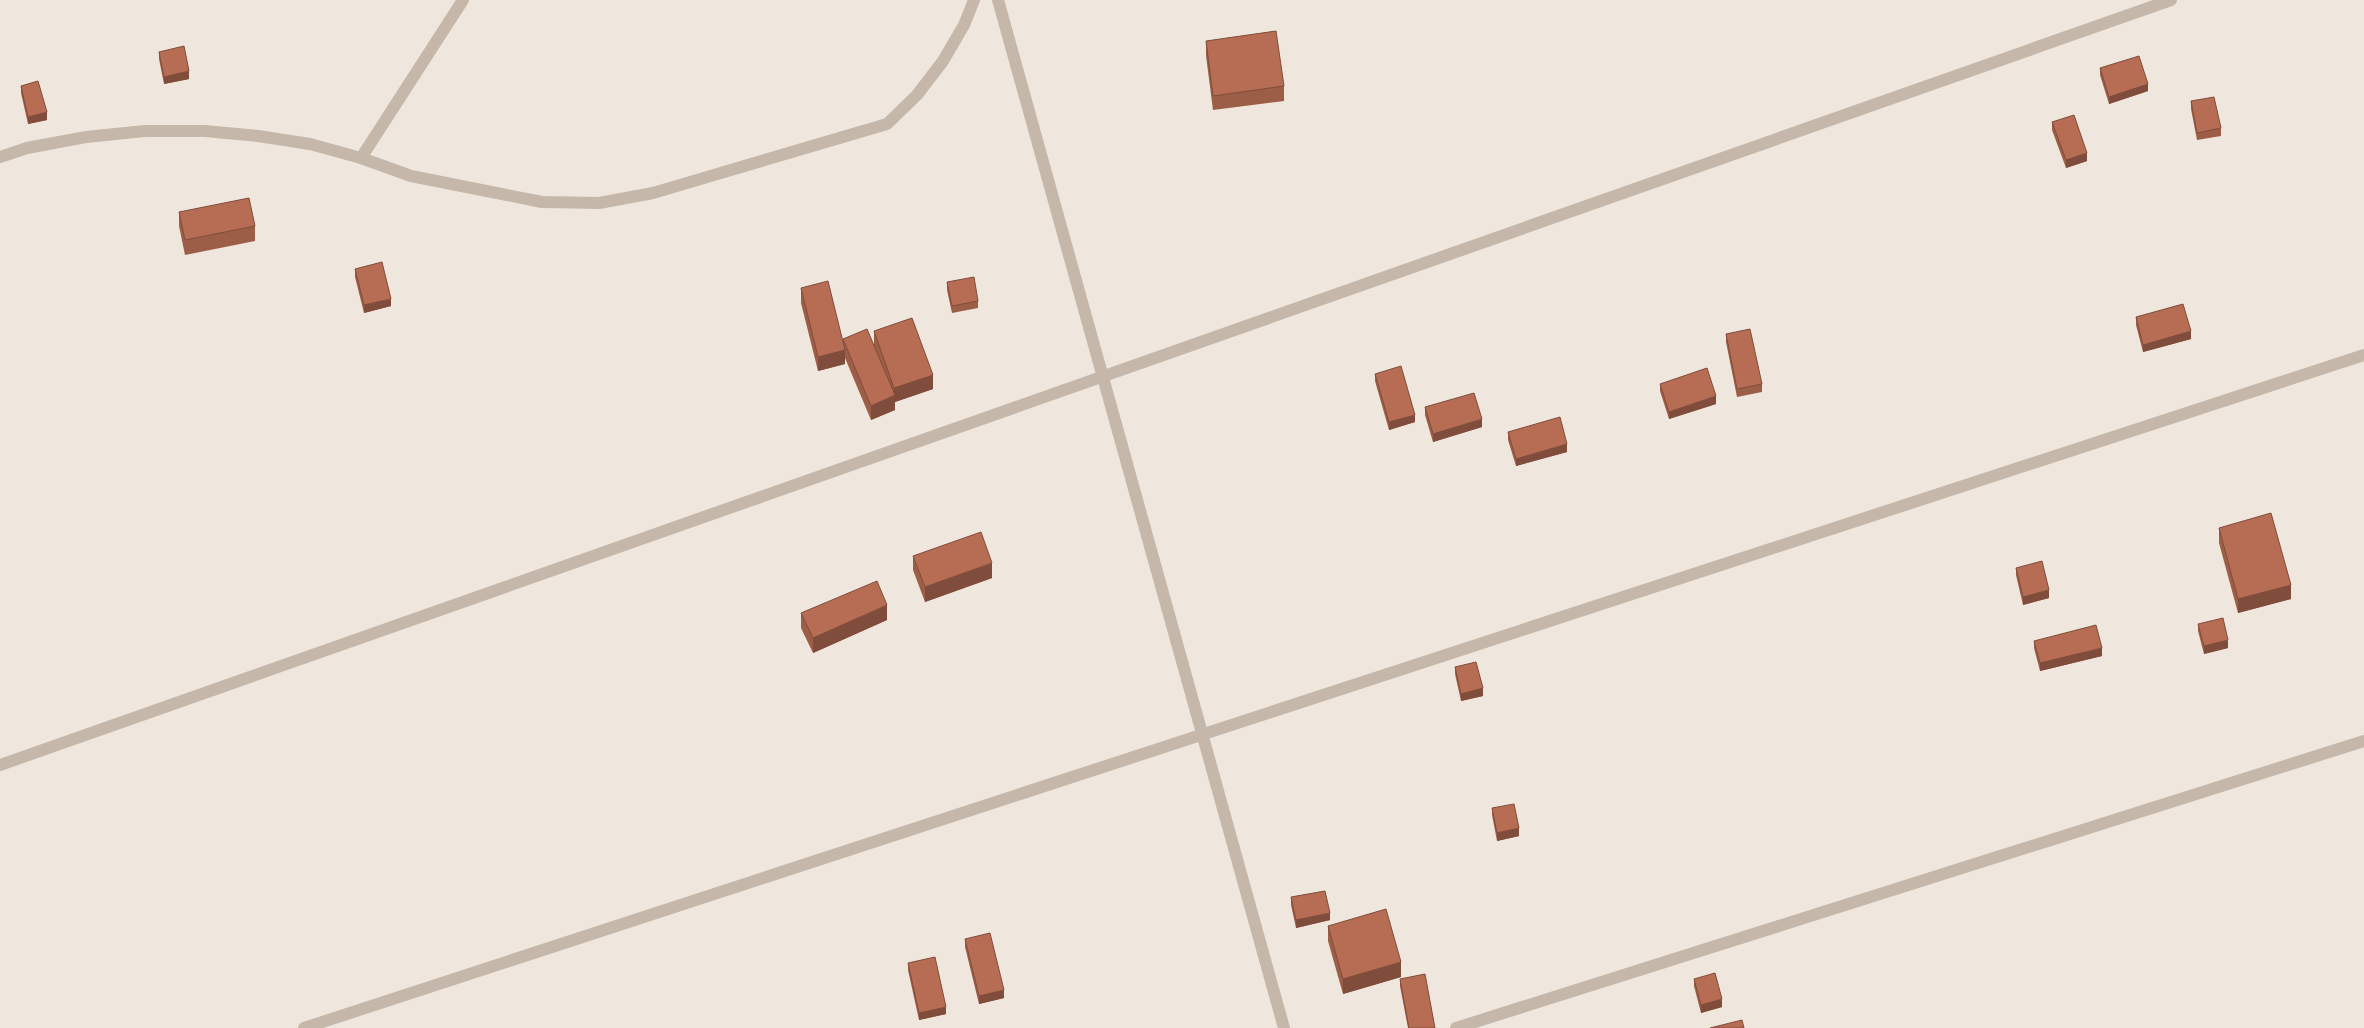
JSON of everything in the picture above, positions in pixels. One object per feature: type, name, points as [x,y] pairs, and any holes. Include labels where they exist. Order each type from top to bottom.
[{"type":"street","points":[[361,158],[463,0]]},
{"type":"street","points":[[0,157],[26,148],[86,137],[145,131],[205,131],[292,142],[361,158],[411,176],[542,202],[599,204],[653,193],[887,124],[917,95],[943,61],[964,25],[974,0]]},
{"type":"street","points":[[998,0],[1204,734],[1284,1028]]},
{"type":"street","points":[[0,765],[2171,0]]},
{"type":"street","points":[[304,1028],[2364,355]]},
{"type":"street","points":[[1456,1028],[2364,741]]},
{"type":"building","points":[[1276,31],[1284,86],[1213,96],[1206,41]]},
{"type":"building","points":[[184,46],[189,71],[164,77],[159,52]]},
{"type":"building","points":[[2139,56],[2148,84],[2109,97],[2100,68]]},
{"type":"building","points":[[38,81],[47,112],[28,117],[21,86]]},
{"type":"building","points":[[2214,97],[2221,128],[2197,133],[2191,101]]},
{"type":"building","points":[[2074,115],[2087,153],[2066,160],[2052,122]]},
{"type":"building","points":[[249,198],[255,226],[185,240],[179,212]]},
{"type":"building","points":[[382,262],[391,299],[364,305],[355,269]]},
{"type":"building","points":[[974,277],[978,301],[952,306],[947,282]]},
{"type":"building","points":[[828,281],[845,350],[818,357],[801,288]]},
{"type":"building","points":[[2183,304],[2191,331],[2143,345],[2136,317]]},
{"type":"building","points":[[912,318],[933,375],[894,388],[874,331]]},
{"type":"building","points":[[867,329],[895,395],[871,406],[843,339]]},
{"type":"building","points":[[1750,329],[1762,384],[1737,389],[1726,334]]},
{"type":"building","points":[[1401,366],[1415,415],[1389,422],[1375,374]]},
{"type":"building","points":[[1707,368],[1716,396],[1669,412],[1660,384]]},
{"type":"building","points":[[1474,393],[1482,419],[1433,434],[1425,407]]},
{"type":"building","points":[[1560,417],[1567,444],[1516,459],[1508,432]]},
{"type":"building","points":[[2271,513],[2291,585],[2238,599],[2219,528]]},
{"type":"building","points":[[981,532],[992,563],[925,587],[913,556]]},
{"type":"building","points":[[2042,561],[2049,590],[2023,597],[2016,568]]},
{"type":"building","points":[[877,581],[887,605],[813,638],[801,613]]},
{"type":"building","points":[[2223,618],[2228,640],[2204,646],[2198,624]]},
{"type":"building","points":[[2096,625],[2102,648],[2040,663],[2034,641]]},
{"type":"building","points":[[1476,662],[1483,688],[1461,694],[1455,667]]},
{"type":"building","points":[[1514,804],[1519,828],[1497,833],[1492,808]]},
{"type":"building","points":[[1325,891],[1330,913],[1296,920],[1291,897]]},
{"type":"building","points":[[1386,909],[1401,962],[1343,979],[1328,926]]},
{"type":"building","points":[[990,933],[1004,990],[979,996],[965,939]]},
{"type":"building","points":[[935,957],[946,1007],[919,1013],[908,963]]},
{"type":"building","points":[[1715,973],[1722,999],[1701,1005],[1694,979]]},
{"type":"building","points":[[1425,974],[1435,1028],[1409,1028],[1400,979]]},
{"type":"building","points":[[1742,1020],[1744,1028],[1710,1028]]}]
